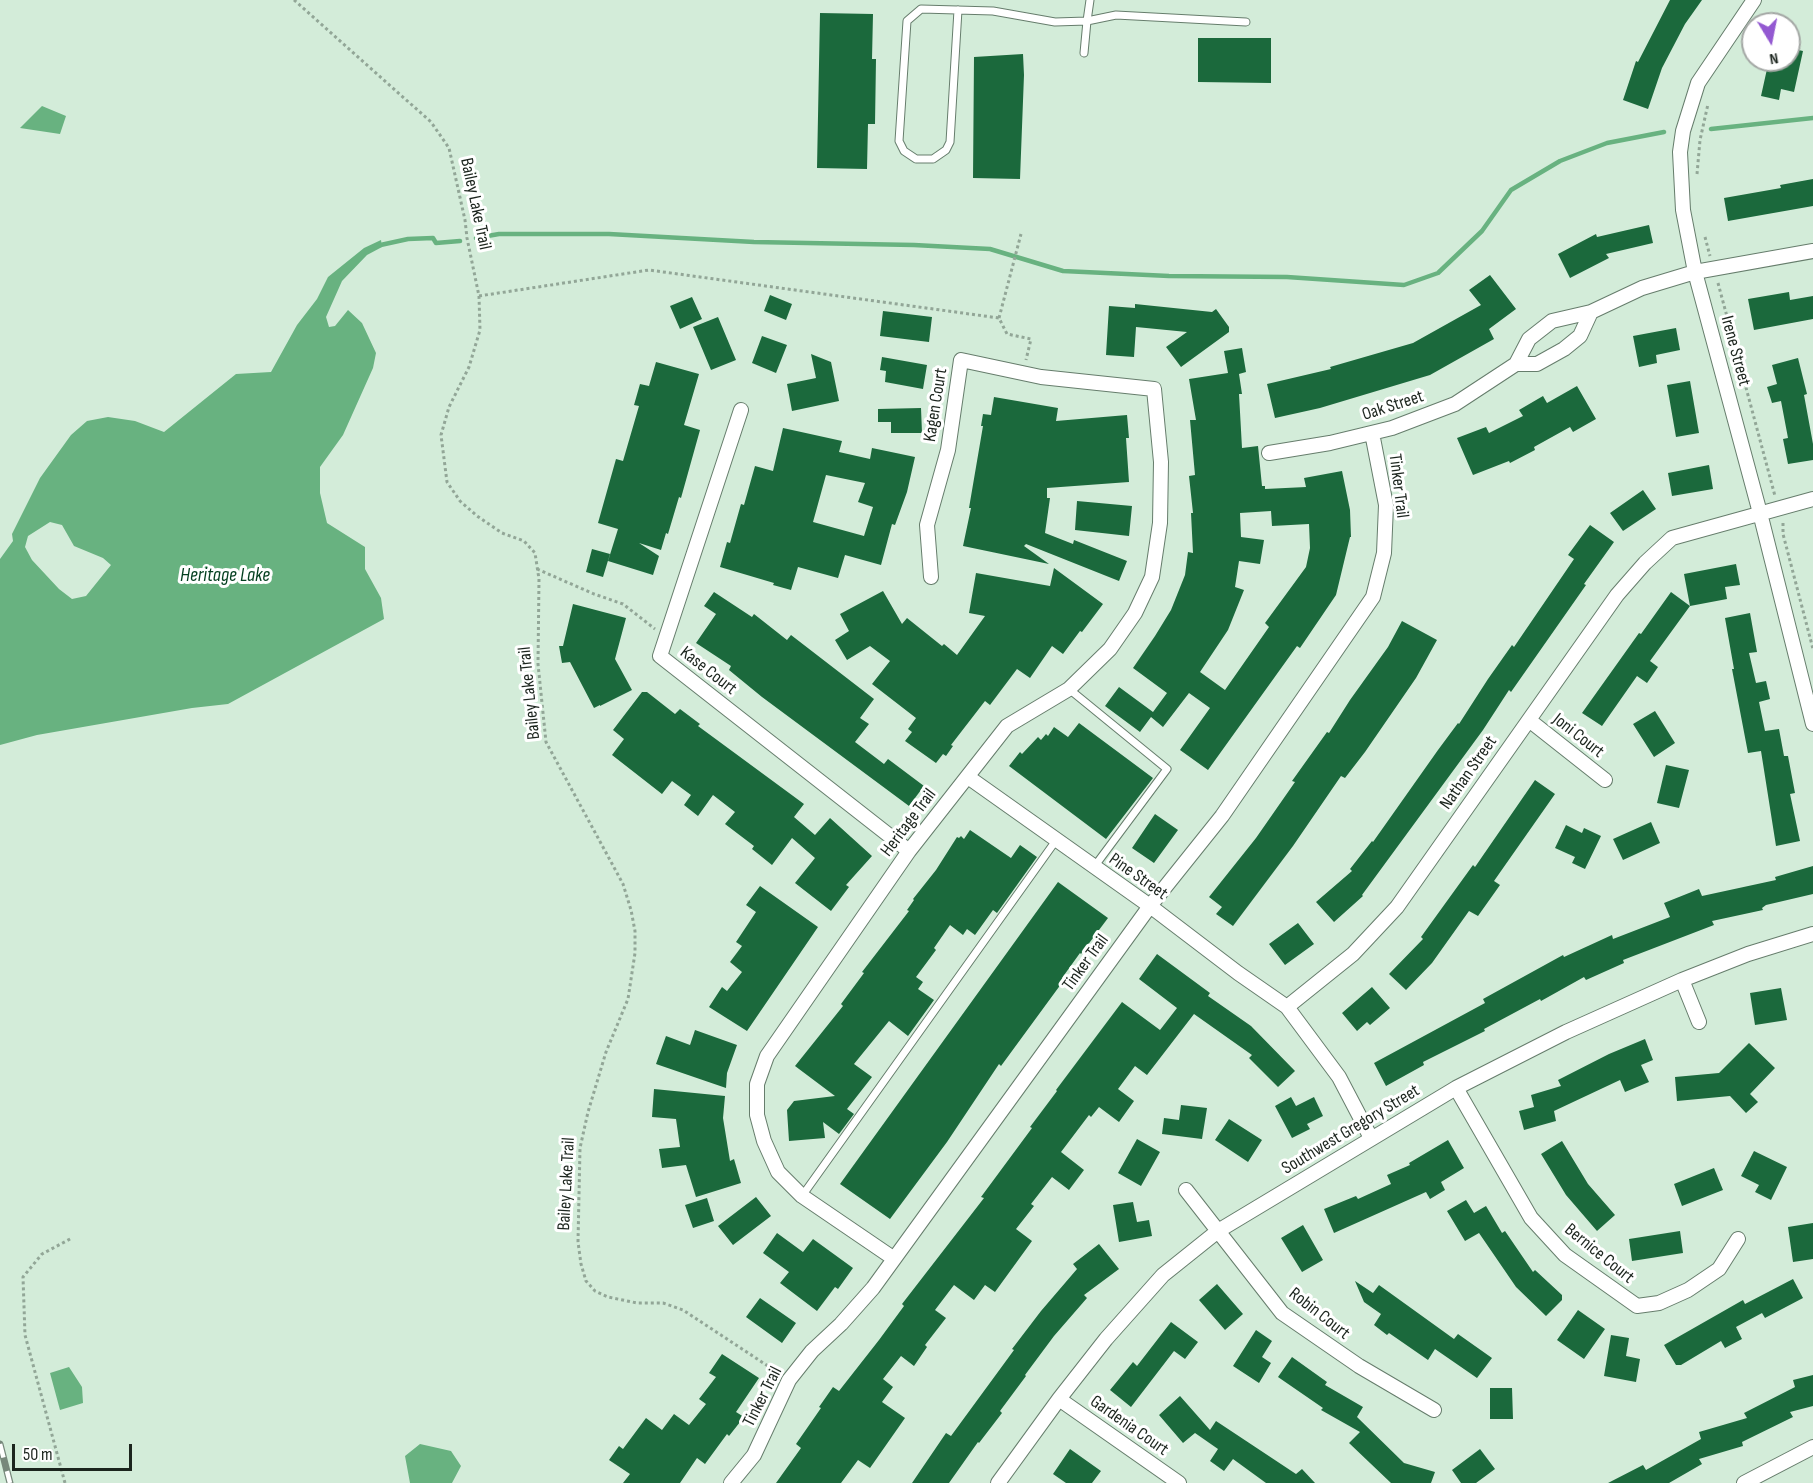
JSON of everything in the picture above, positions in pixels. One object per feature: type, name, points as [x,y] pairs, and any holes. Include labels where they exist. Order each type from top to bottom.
[{"type":"street","name":"Irene Street","points":[[1754,0],[1698,83],[1683,131],[1680,152],[1683,210],[1695,272],[1760,513],[1812,720]]},
{"type":"street","name":"Oak Street","points":[[1269,453],[1330,443],[1392,428],[1455,404],[1516,363],[1529,339],[1552,321],[1591,312],[1642,288],[1695,272],[1813,251]]},
{"type":"street","name":"Oak Street","points":[[1516,363],[1537,364],[1564,349],[1580,336],[1591,312]]},
{"type":"street","name":"Kagen Court","points":[[931,577],[927,525],[948,450],[961,360],[1041,377],[1154,389]]},
{"type":"street","name":"Heritage Trail","points":[[893,1258],[802,1196],[778,1172],[764,1141],[757,1116],[757,1084],[767,1056],[909,851],[1007,726],[1069,689],[1110,649],[1135,613],[1152,577],[1160,523],[1161,472],[1154,389]]},
{"type":"street","name":"Kase Court","points":[[741,411],[660,656],[909,851]]},
{"type":"street","name":"Tinker Trail","points":[[731,1483],[754,1455],[789,1380],[812,1350],[841,1324],[873,1288],[1150,906],[1222,816],[1373,597],[1384,553],[1386,505],[1372,433]]},
{"type":"street","name":"Nathan Street","points":[[1287,1007],[1353,954],[1397,907],[1617,595],[1645,563],[1672,538],[1813,499]]},
{"type":"street","name":"Joni Court","points":[[1529,720],[1605,780]]},
{"type":"street","name":"Pine Street","points":[[968,777],[1150,906],[1287,1007]]},
{"type":"street","name":"Southwest Gregory Street","points":[[998,1483],[1059,1398],[1106,1338],[1163,1275],[1218,1231],[1456,1088],[1566,1032],[1682,980],[1748,954],[1813,934]]},
{"type":"street","points":[[1682,980],[1699,1022]]},
{"type":"street","points":[[1287,1007],[1339,1077],[1371,1138]]},
{"type":"street","name":"Bernice Court","points":[[1456,1088],[1531,1218],[1565,1255],[1637,1306],[1659,1303],[1696,1285],[1719,1269],[1738,1239]]},
{"type":"street","name":"Robin Court","points":[[1186,1190],[1282,1313],[1359,1366],[1434,1410]]},
{"type":"street","name":"Gardenia Court","points":[[1059,1398],[1179,1483]]},
{"type":"street","points":[[1744,1483],[1813,1448]]},
{"type":"lane","points":[[1084,53],[1090,0]]},
{"type":"lane","points":[[958,10],[950,142],[946,150],[933,159],[916,159],[904,151],[899,141],[907,21],[921,9],[958,10],[993,11],[1055,22],[1087,21],[1116,15],[1246,22]]},
{"type":"lane","points":[[1069,689],[1167,770],[1094,868]]},
{"type":"lane","points":[[802,1196],[1057,839]]},
{"type":"path","name":"Bailey Lake Trail","points":[[294,0],[431,123],[449,148],[479,296],[480,330],[469,367],[449,407],[441,435],[447,482],[460,501],[477,516],[502,533],[524,541],[535,553],[538,664],[546,742],[623,884],[635,931],[635,953],[628,999],[606,1052],[579,1148],[578,1242],[586,1281],[595,1290],[608,1297],[637,1302],[663,1303],[683,1310],[789,1380]]},
{"type":"path","points":[[1021,234],[999,318],[1007,334],[1031,339],[1022,373]]},
{"type":"path","points":[[479,296],[650,270],[999,318]]},
{"type":"path","points":[[1783,521],[1783,534],[1813,649]]},
{"type":"path","points":[[537,569],[622,604],[666,638]]},
{"type":"path","points":[[64,1483],[26,1335],[23,1277],[42,1254],[72,1238]]},
{"type":"water","points":[[42,106],[66,116],[60,134],[20,128]]},
{"type":"water","name":"Heritage Lake","points":[[381,240],[382,247],[367,255],[342,281],[326,317],[329,327],[335,326],[348,310],[362,323],[376,353],[373,368],[343,435],[320,467],[320,493],[327,523],[365,547],[365,569],[381,598],[384,619],[228,704],[192,708],[37,735],[0,745],[0,559],[13,541],[12,534],[40,478],[71,435],[87,421],[108,417],[135,421],[164,432],[236,374],[271,372],[297,325],[317,299],[328,277],[364,248]],"holes":[[[50,522],[62,525],[74,546],[103,558],[111,565],[86,596],[72,599],[59,589],[32,560],[25,547],[28,536]]]},
{"type":"water","points":[[69,1367],[82,1387],[83,1403],[60,1410],[50,1373]]},
{"type":"water","points":[[420,1444],[451,1451],[461,1466],[452,1483],[410,1483],[405,1456]]},
{"type":"building","points":[[1670,0],[1702,0],[1685,24],[1662,68],[1648,109],[1623,100],[1636,61],[1638,62]]},
{"type":"building","points":[[820,13],[873,14],[872,59],[876,59],[875,124],[868,124],[867,169],[817,168]]},
{"type":"building","points":[[1198,38],[1271,38],[1271,83],[1198,82]]},
{"type":"building","points":[[1023,54],[1020,179],[973,178],[974,57]]},
{"type":"building","points":[[1766,72],[1798,72],[1794,92],[1781,89],[1779,100],[1761,96]]},
{"type":"building","points":[[1813,179],[1813,206],[1728,221],[1724,198],[1781,188],[1780,185]]},
{"type":"building","points":[[1649,225],[1653,243],[1606,254],[1609,258],[1570,278],[1558,254],[1596,234],[1597,237]]},
{"type":"building","points":[[1490,275],[1516,309],[1489,329],[1494,339],[1430,375],[1320,408],[1275,418],[1267,384],[1331,369],[1330,367],[1413,343],[1481,305],[1469,290]]},
{"type":"building","points":[[1789,292],[1790,300],[1813,296],[1813,319],[1754,330],[1748,299]]},
{"type":"building","points":[[770,295],[792,304],[786,320],[764,311]]},
{"type":"building","points":[[692,297],[702,319],[680,329],[670,306]]},
{"type":"building","points":[[1135,304],[1212,312],[1216,309],[1229,327],[1229,332],[1181,367],[1166,347],[1187,332],[1136,327],[1134,357],[1106,355],[1109,306],[1135,308]]},
{"type":"building","points":[[883,311],[932,317],[929,342],[880,336]]},
{"type":"building","points":[[718,317],[736,360],[711,370],[693,327]]},
{"type":"building","points":[[1676,328],[1680,350],[1656,355],[1657,363],[1639,367],[1633,336]]},
{"type":"building","points":[[762,336],[787,345],[776,373],[752,363]]},
{"type":"building","points":[[1242,348],[1246,372],[1239,374],[1242,394],[1239,394],[1242,448],[1258,446],[1262,486],[1265,486],[1265,489],[1306,487],[1304,478],[1342,471],[1350,510],[1351,537],[1336,595],[1300,648],[1297,646],[1208,770],[1180,750],[1210,708],[1189,693],[1163,727],[1151,717],[1140,732],[1105,706],[1119,687],[1153,712],[1167,693],[1133,668],[1171,610],[1185,575],[1188,552],[1193,553],[1191,513],[1193,513],[1189,476],[1195,475],[1190,420],[1196,420],[1189,379],[1228,373],[1224,351]],"holes":[[[1271,511],[1272,526],[1309,524],[1310,548],[1306,567],[1265,623],[1269,627],[1225,690],[1200,672],[1228,630],[1244,590],[1235,587],[1239,561],[1260,564],[1264,540],[1241,537],[1240,513]]]},
{"type":"building","points":[[811,354],[831,362],[839,401],[792,411],[787,384],[816,378]]},
{"type":"building","points":[[882,357],[927,365],[923,389],[885,382],[886,371],[880,370]]},
{"type":"building","points":[[1798,358],[1807,394],[1804,395],[1813,444],[1813,460],[1788,464],[1783,439],[1788,438],[1781,401],[1772,403],[1767,387],[1777,384],[1772,365]]},
{"type":"building","points":[[656,362],[699,374],[684,425],[700,430],[681,498],[679,497],[661,550],[639,543],[659,556],[653,575],[608,561],[618,529],[598,523],[616,459],[623,461],[639,406],[634,405],[640,384],[649,386]]},
{"type":"building","points":[[1690,381],[1699,433],[1676,437],[1667,385]]},
{"type":"building","points":[[1577,386],[1596,419],[1573,432],[1570,427],[1510,463],[1509,461],[1473,475],[1457,438],[1486,427],[1489,433],[1523,416],[1519,410],[1543,396],[1547,403]]},
{"type":"building","points":[[994,397],[1058,408],[1056,421],[1127,415],[1129,482],[1047,488],[1047,498],[1050,498],[1045,533],[1073,544],[1074,540],[1127,561],[1119,581],[1026,544],[1024,546],[1049,564],[963,546],[971,508],[969,508],[983,414],[991,415]]},
{"type":"building","points":[[921,408],[922,433],[891,433],[891,422],[878,422],[878,409]]},
{"type":"building","points":[[783,428],[842,441],[839,452],[870,459],[872,448],[915,457],[907,492],[895,525],[892,524],[881,565],[845,555],[838,578],[798,567],[791,590],[720,567],[727,542],[730,543],[741,504],[744,505],[755,466],[773,471]],"holes":[[[826,475],[865,483],[858,502],[873,507],[864,536],[813,522]]]},
{"type":"building","points":[[1709,465],[1713,489],[1672,496],[1668,473]]},
{"type":"building","points":[[1643,490],[1656,509],[1623,531],[1610,513]]},
{"type":"building","points":[[1077,501],[1132,506],[1129,536],[1075,530]]},
{"type":"building","points":[[1590,525],[1614,542],[1511,692],[1509,690],[1483,730],[1363,896],[1334,922],[1316,902],[1352,871],[1350,869],[1373,842],[1459,724],[1488,679],[1512,645],[1514,647],[1574,559],[1568,555]]},
{"type":"building","points":[[592,549],[610,554],[603,577],[586,572]]},
{"type":"building","points":[[1736,564],[1740,585],[1725,587],[1727,599],[1690,606],[1684,574]]},
{"type":"building","points":[[1054,568],[1103,604],[1063,654],[1052,646],[1030,678],[1017,669],[990,705],[985,701],[951,745],[953,746],[946,756],[943,754],[936,763],[905,741],[912,732],[908,729],[916,718],[872,684],[890,661],[870,646],[847,660],[835,640],[849,631],[840,614],[883,591],[902,624],[907,618],[957,655],[985,616],[969,613],[976,573],[1050,586]]},
{"type":"building","points":[[714,592],[752,617],[754,614],[787,640],[791,635],[874,699],[860,718],[869,724],[855,742],[884,764],[888,759],[924,786],[909,806],[762,697],[729,670],[731,666],[696,643],[716,614],[704,606]]},
{"type":"building","points":[[1671,592],[1690,606],[1650,661],[1658,667],[1647,683],[1637,676],[1602,726],[1582,713]]},
{"type":"building","points":[[573,604],[626,618],[615,659],[632,690],[594,708],[570,662],[562,663],[559,646],[563,646]]},
{"type":"building","points":[[1750,613],[1757,652],[1749,653],[1756,683],[1766,681],[1770,699],[1759,702],[1765,731],[1779,729],[1784,756],[1788,756],[1795,793],[1790,794],[1800,841],[1776,846],[1761,751],[1748,753],[1725,618]]},
{"type":"building","points":[[1402,621],[1437,640],[1416,678],[1365,752],[1345,778],[1341,776],[1293,846],[1233,926],[1216,914],[1222,907],[1209,897],[1256,838],[1295,782],[1292,781],[1327,732],[1329,733],[1388,647]]},
{"type":"building","points":[[642,692],[647,692],[675,714],[680,709],[700,724],[698,726],[804,804],[794,817],[815,835],[830,818],[872,856],[846,885],[849,887],[831,911],[795,883],[815,858],[792,838],[772,865],[752,849],[754,846],[725,824],[735,812],[713,795],[698,816],[684,805],[691,795],[672,781],[662,794],[612,755],[624,739],[613,730]]},
{"type":"building","points":[[1655,711],[1675,743],[1654,757],[1633,724]]},
{"type":"building","points":[[1079,723],[1153,778],[1106,839],[1009,766],[1020,752],[1022,754],[1038,737],[1041,740],[1046,734],[1048,736],[1054,727],[1068,737]]},
{"type":"building","points":[[1666,765],[1689,770],[1679,808],[1657,803]]},
{"type":"building","points":[[1535,780],[1555,794],[1494,881],[1500,885],[1478,916],[1469,911],[1432,963],[1406,990],[1389,974],[1423,939],[1421,937],[1473,865],[1475,867]]},
{"type":"building","points":[[1155,814],[1178,830],[1154,863],[1132,848]]},
{"type":"building","points":[[1651,822],[1660,843],[1623,860],[1613,839]]},
{"type":"building","points":[[1566,825],[1582,833],[1584,828],[1601,836],[1585,869],[1572,863],[1575,857],[1555,848]]},
{"type":"building","points":[[970,830],[1011,858],[1020,845],[1037,857],[997,913],[993,910],[975,935],[967,929],[963,935],[950,925],[934,948],[936,950],[916,977],[923,982],[918,989],[934,1000],[908,1036],[889,1021],[854,1064],[872,1077],[847,1109],[854,1114],[839,1134],[823,1122],[825,1138],[789,1141],[787,1110],[794,1101],[835,1096],[795,1066],[843,1006],[841,1004],[864,973],[862,972],[909,911],[907,910],[913,899],[936,870],[957,837],[961,836],[964,839]]},
{"type":"building","points":[[1813,866],[1813,894],[1766,905],[1762,908],[1763,910],[1712,921],[1714,925],[1623,960],[1624,963],[1586,980],[1584,977],[1423,1062],[1424,1065],[1386,1086],[1374,1063],[1485,1003],[1483,999],[1563,955],[1564,957],[1612,935],[1613,939],[1670,917],[1664,903],[1699,889],[1702,896],[1776,880],[1775,877]]},
{"type":"building","points":[[1058,882],[1108,918],[1080,953],[1062,978],[1064,980],[1001,1066],[999,1064],[947,1142],[890,1219],[840,1184]]},
{"type":"building","points":[[760,886],[818,927],[747,1031],[709,1007],[722,987],[727,991],[742,972],[730,962],[742,946],[736,942],[756,912],[746,905]]},
{"type":"building","points":[[1298,923],[1314,944],[1285,965],[1269,944]]},
{"type":"building","points":[[1157,954],[1210,993],[1208,996],[1251,1026],[1295,1071],[1278,1087],[1249,1058],[1252,1055],[1194,1014],[1147,1075],[1135,1066],[1118,1089],[1134,1101],[1119,1122],[1099,1107],[1091,1117],[1089,1115],[1061,1152],[1084,1170],[1069,1190],[1052,1177],[1031,1204],[1034,1206],[1016,1229],[1032,1241],[995,1292],[985,1285],[974,1300],[954,1285],[935,1310],[946,1318],[925,1345],[927,1347],[914,1366],[901,1356],[883,1379],[893,1387],[882,1402],[905,1418],[870,1468],[858,1460],[841,1483],[776,1483],[801,1448],[796,1444],[833,1387],[839,1391],[879,1340],[904,1306],[902,1304],[984,1198],[981,1197],[1032,1128],[1030,1127],[1056,1090],[1122,1002],[1160,1030],[1177,1008],[1139,979]]},
{"type":"building","points":[[1372,987],[1390,1008],[1370,1025],[1367,1022],[1357,1031],[1342,1013]]},
{"type":"building","points":[[1781,988],[1787,1020],[1755,1025],[1750,993]]},
{"type":"building","points":[[695,1030],[737,1045],[727,1073],[726,1088],[656,1064],[666,1036],[690,1045]]},
{"type":"building","points":[[1645,1039],[1653,1060],[1641,1065],[1649,1082],[1625,1092],[1620,1080],[1554,1111],[1556,1121],[1524,1130],[1519,1111],[1534,1107],[1531,1095],[1561,1086],[1558,1080]]},
{"type":"building","points":[[1749,1043],[1775,1068],[1750,1094],[1758,1102],[1746,1113],[1730,1096],[1677,1101],[1675,1077],[1719,1073]]},
{"type":"building","points":[[654,1089],[725,1096],[723,1118],[730,1161],[734,1159],[741,1183],[696,1197],[686,1165],[662,1168],[659,1149],[680,1147],[676,1119],[652,1117]]},
{"type":"building","points":[[1291,1097],[1296,1106],[1314,1097],[1323,1116],[1307,1124],[1310,1129],[1292,1138],[1275,1106]]},
{"type":"building","points":[[1181,1105],[1207,1108],[1202,1139],[1162,1134],[1164,1118],[1179,1120]]},
{"type":"building","points":[[1229,1119],[1262,1140],[1248,1162],[1215,1140]]},
{"type":"building","points":[[1137,1139],[1160,1152],[1141,1186],[1118,1173]]},
{"type":"building","points":[[1448,1140],[1464,1168],[1441,1182],[1445,1190],[1430,1199],[1426,1192],[1334,1233],[1324,1209],[1356,1196],[1358,1199],[1391,1184],[1387,1175],[1410,1165],[1409,1163]]},
{"type":"building","points":[[1562,1141],[1588,1184],[1615,1215],[1597,1231],[1566,1195],[1541,1154]]},
{"type":"building","points":[[1754,1151],[1787,1167],[1771,1200],[1755,1192],[1759,1185],[1741,1176]]},
{"type":"building","points":[[1714,1168],[1723,1190],[1682,1206],[1674,1184]]},
{"type":"building","points":[[756,1197],[771,1216],[733,1245],[718,1226]]},
{"type":"building","points":[[707,1198],[714,1221],[693,1228],[685,1205]]},
{"type":"building","points":[[1466,1200],[1474,1213],[1486,1206],[1502,1233],[1505,1231],[1533,1272],[1535,1270],[1562,1295],[1562,1300],[1546,1316],[1516,1287],[1479,1233],[1465,1241],[1447,1211]]},
{"type":"building","points":[[1133,1202],[1137,1222],[1149,1220],[1152,1236],[1119,1242],[1113,1205]]},
{"type":"building","points":[[1813,1223],[1813,1259],[1793,1262],[1788,1227]]},
{"type":"building","points":[[1303,1225],[1323,1260],[1302,1272],[1281,1238]]},
{"type":"building","points":[[1680,1231],[1683,1253],[1632,1261],[1629,1239]]},
{"type":"building","points":[[777,1233],[803,1252],[813,1239],[853,1268],[838,1289],[835,1287],[817,1311],[780,1283],[789,1272],[763,1253]]},
{"type":"building","points":[[1099,1244],[1119,1269],[1084,1295],[1087,1298],[1054,1336],[1000,1411],[1002,1413],[949,1483],[912,1483],[946,1433],[951,1436],[1014,1350],[1012,1349],[1077,1269],[1073,1264]]},
{"type":"building","points":[[1793,1279],[1803,1298],[1765,1318],[1762,1313],[1736,1327],[1742,1339],[1725,1348],[1721,1341],[1681,1365],[1676,1365],[1664,1345],[1743,1300],[1745,1304]]},
{"type":"building","points":[[1355,1281],[1373,1293],[1379,1285],[1454,1339],[1458,1334],[1492,1358],[1477,1378],[1435,1349],[1428,1360],[1374,1325],[1381,1314],[1364,1302]]},
{"type":"building","points":[[1217,1284],[1243,1314],[1225,1330],[1199,1300]]},
{"type":"building","points":[[760,1298],[796,1323],[782,1343],[746,1317]]},
{"type":"building","points":[[1578,1310],[1605,1329],[1584,1359],[1557,1340]]},
{"type":"building","points":[[1171,1322],[1198,1342],[1185,1359],[1174,1351],[1131,1407],[1110,1390],[1133,1362],[1137,1366]]},
{"type":"building","points":[[1256,1330],[1272,1341],[1262,1357],[1271,1363],[1259,1383],[1233,1366]]},
{"type":"building","points":[[1611,1335],[1629,1338],[1626,1356],[1640,1359],[1636,1382],[1604,1376]]},
{"type":"building","points":[[722,1354],[759,1378],[736,1412],[744,1417],[729,1436],[727,1434],[705,1464],[697,1458],[680,1483],[623,1483],[630,1474],[609,1460],[619,1446],[623,1449],[646,1418],[662,1430],[674,1414],[689,1425],[706,1404],[699,1399],[716,1377],[709,1373]]},
{"type":"building","points":[[1292,1357],[1327,1382],[1325,1385],[1363,1407],[1357,1417],[1404,1463],[1435,1472],[1431,1483],[1391,1483],[1349,1443],[1360,1432],[1321,1410],[1323,1408],[1278,1377]]},
{"type":"building","points":[[1813,1375],[1813,1406],[1790,1412],[1793,1417],[1742,1442],[1743,1446],[1699,1459],[1702,1464],[1669,1483],[1608,1483],[1643,1465],[1646,1470],[1701,1439],[1699,1432],[1747,1418],[1744,1413],[1795,1387],[1793,1380]]},
{"type":"building","points":[[1490,1388],[1512,1388],[1513,1419],[1490,1419]]},
{"type":"building","points":[[1180,1396],[1210,1430],[1216,1421],[1296,1474],[1302,1469],[1315,1483],[1266,1483],[1233,1459],[1224,1471],[1210,1461],[1218,1449],[1195,1433],[1183,1443],[1159,1415]]},
{"type":"building","points":[[1070,1449],[1101,1471],[1092,1483],[1066,1483],[1053,1474]]},
{"type":"building","points":[[1480,1449],[1495,1469],[1476,1483],[1461,1483],[1452,1470]]},
{"type":"waterway","points":[[1711,129],[1813,118]]},
{"type":"waterway","points":[[476,238],[499,234],[609,234],[754,242],[914,245],[990,249],[1063,271],[1169,276],[1287,277],[1404,285],[1438,273],[1482,231],[1511,190],[1560,161],[1607,143],[1664,132]]},
{"type":"waterway","points":[[376,246],[408,239],[433,238],[436,243],[460,241]]},
{"type":"railway","points":[[0,1444],[10,1483]]}]
